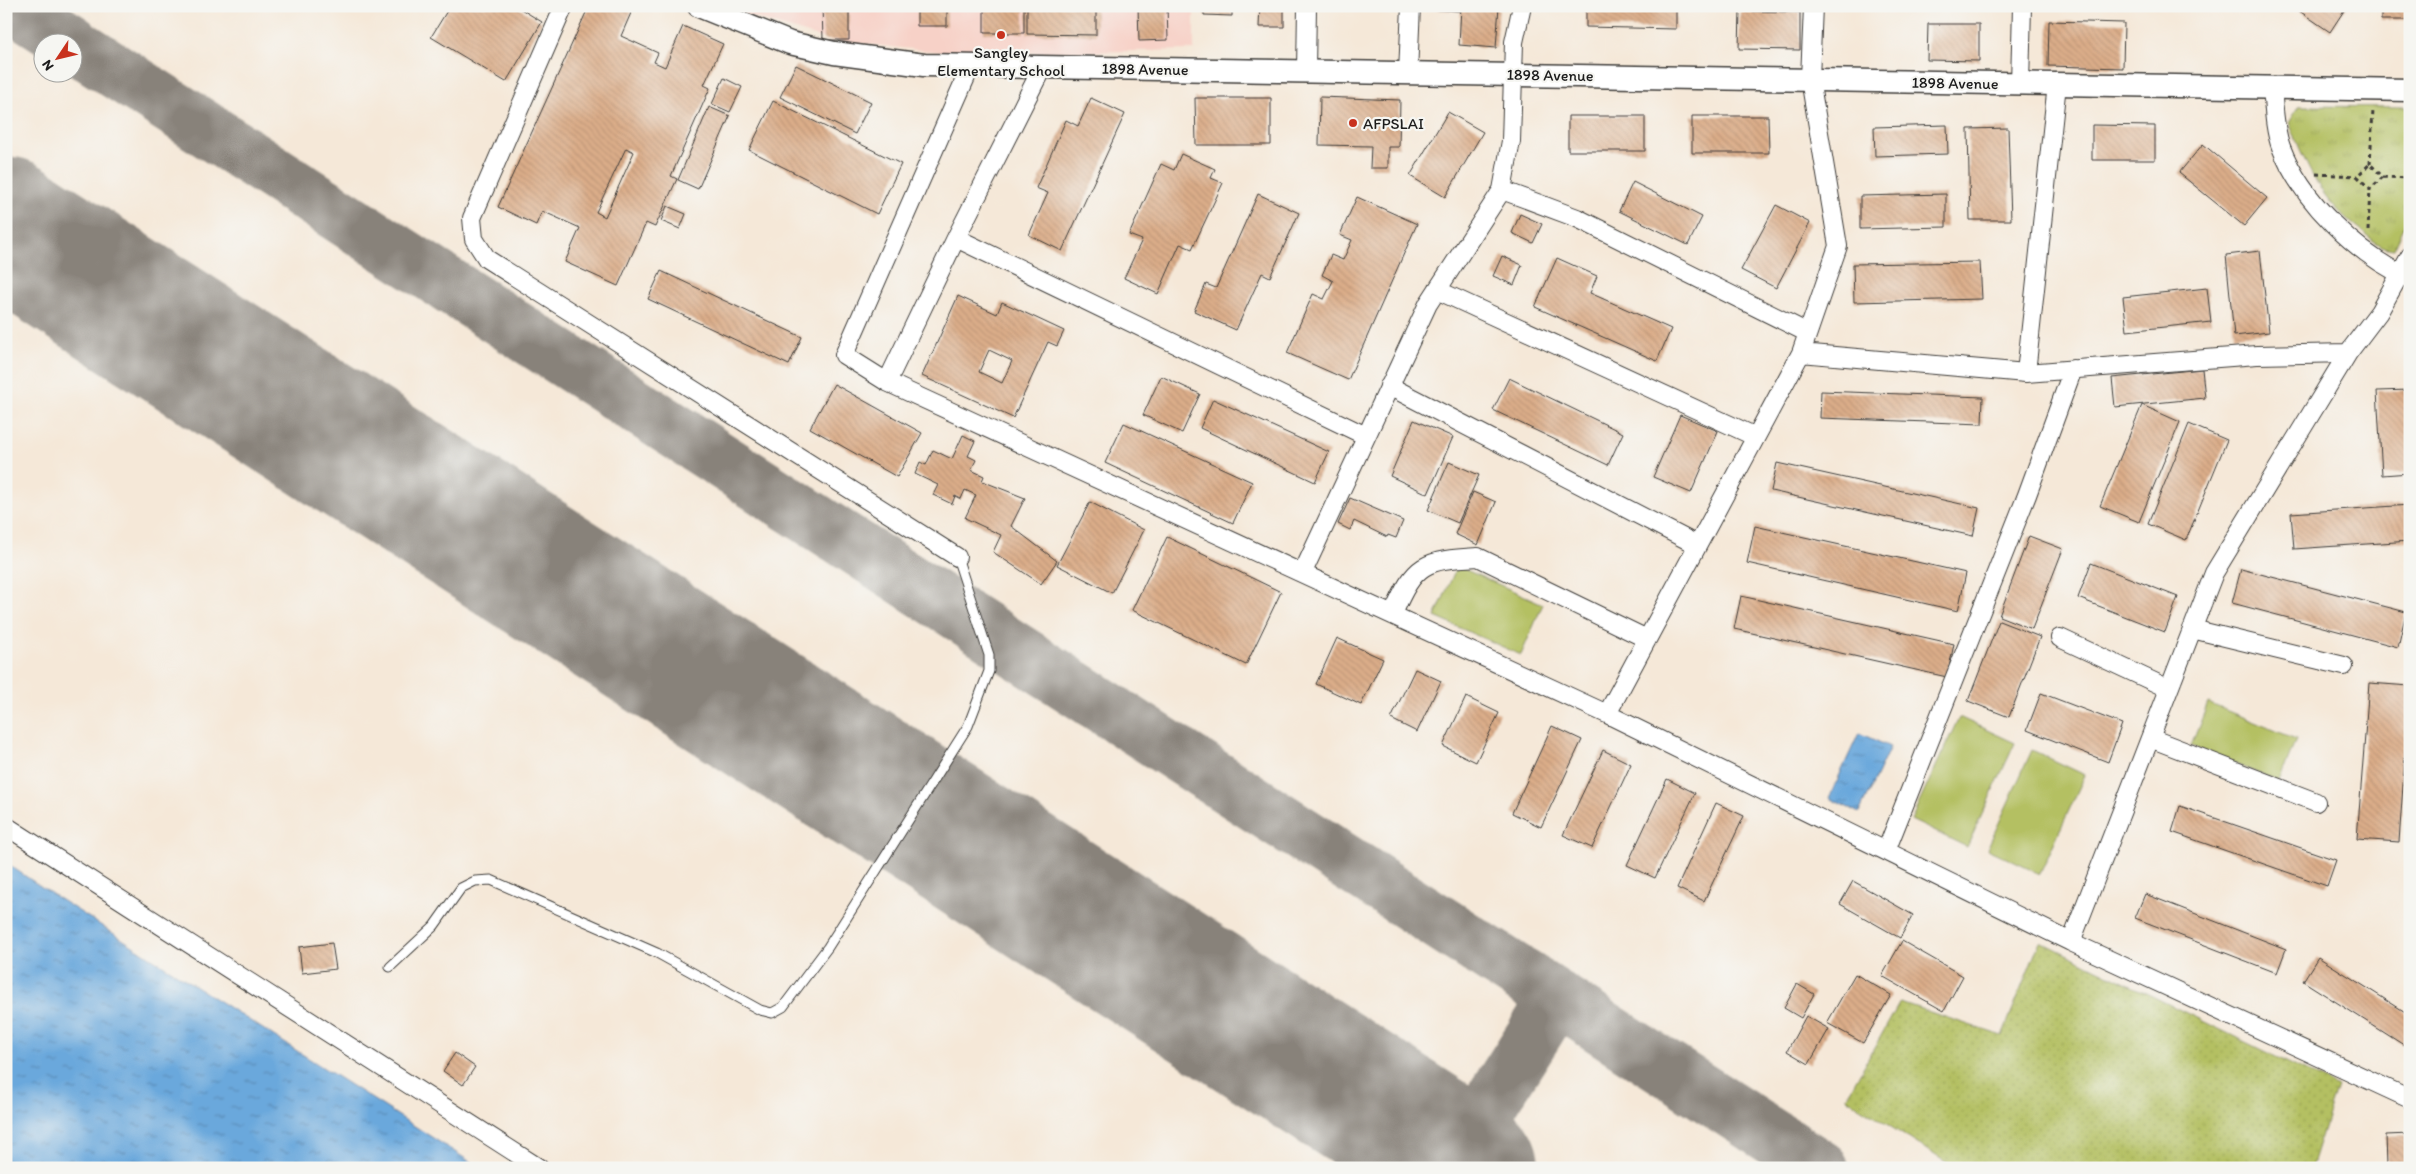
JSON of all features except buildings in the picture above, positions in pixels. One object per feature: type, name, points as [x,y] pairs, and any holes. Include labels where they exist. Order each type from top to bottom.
[{"type":"street","points":[[564,6],[472,218],[474,239],[487,259],[957,557]]},
{"type":"street","points":[[1306,71],[1308,6]]},
{"type":"street","points":[[1408,73],[1411,6]]},
{"type":"street","points":[[1303,572],[1428,304],[1502,190],[1511,142],[1514,42],[1522,6]]},
{"type":"street","points":[[1607,714],[1801,353],[1838,246],[1810,79],[1813,6]]},
{"type":"street","points":[[2020,84],[2022,6]]},
{"type":"street","name":"1898 Avenue","points":[[708,8],[790,43],[834,53],[924,65],[970,68],[1306,71],[2410,90]]},
{"type":"street","points":[[970,68],[844,355],[887,382],[1303,572],[1607,714],[2071,942],[2410,1099]]},
{"type":"street","points":[[887,382],[956,238],[1042,68]]},
{"type":"street","points":[[2026,373],[2057,84]]},
{"type":"street","points":[[2272,87],[2274,117],[2281,146],[2293,173],[2320,211],[2358,246],[2405,276]]},
{"type":"street","points":[[1502,190],[1576,218],[1808,333]]},
{"type":"street","points":[[956,238],[1366,436]]},
{"type":"street","points":[[2071,942],[2214,574],[2348,353],[2405,276],[2410,256]]},
{"type":"street","points":[[1437,290],[1756,437]]},
{"type":"street","points":[[1801,353],[2026,373],[2257,355],[2348,353]]},
{"type":"street","points":[[1886,851],[2026,496],[2073,369]]},
{"type":"street","points":[[1390,386],[1697,546]]},
{"type":"street","points":[[1393,614],[1405,585],[1428,563],[1450,558],[1478,556],[1647,639]]},
{"type":"street","points":[[2192,628],[2344,666]]},
{"type":"street","points":[[2060,638],[2169,689]]},
{"type":"street","points":[[2150,738],[2316,802]]},
{"type":"street","points":[[6,826],[538,1168]]},
{"type":"lane","points":[[390,967],[434,926],[461,888],[475,881],[490,880],[657,953],[760,1010],[772,1013],[784,1007],[828,946],[968,726],[989,671],[989,655],[957,557]]},
{"type":"path","points":[[2357,176],[2370,164],[2374,90]]},
{"type":"path","points":[[2370,164],[2383,177],[2410,178]]},
{"type":"path","points":[[2293,173],[2357,176],[2370,189]]},
{"type":"path","points":[[2358,246],[2369,230],[2370,189],[2383,177]]},
{"type":"shaded area","name":"Sangley Elementary School","points":[[732,6],[1194,6],[1194,50],[957,54],[829,40],[738,13]]},
{"type":"green space","points":[[2299,106],[2410,107],[2410,214],[2394,249],[2378,244],[2349,221],[2336,208],[2318,184],[2310,171],[2289,123]]},
{"type":"green space","points":[[1457,566],[1543,604],[1521,655],[1435,617]]},
{"type":"green space","points":[[2208,703],[2296,739],[2279,782],[2191,746]]},
{"type":"green space","points":[[1959,717],[2015,743],[1967,847],[1911,820]]},
{"type":"green space","points":[[2032,750],[2085,775],[2040,874],[1987,849]]},
{"type":"green space","points":[[2040,941],[2337,1087],[2311,1168],[1955,1168],[1846,1098],[1900,1002],[2002,1036]]},
{"type":"water","points":[[1859,733],[1890,747],[1859,813],[1829,798]]},
{"type":"water","points":[[6,863],[55,896],[480,1168],[6,1168]]},
{"type":"taxiway","points":[[15,6],[56,32]]},
{"type":"taxiway","points":[[82,49],[1821,1168]]},
{"type":"taxiway","points":[[1455,1159],[1557,998]]},
{"type":"runway","points":[[6,227],[1469,1168]]},
{"type":"place","name":"Sangley Elementary School","points":[[1001,35]]},
{"type":"place","name":"AFPSLAI","points":[[1353,123]]}]
